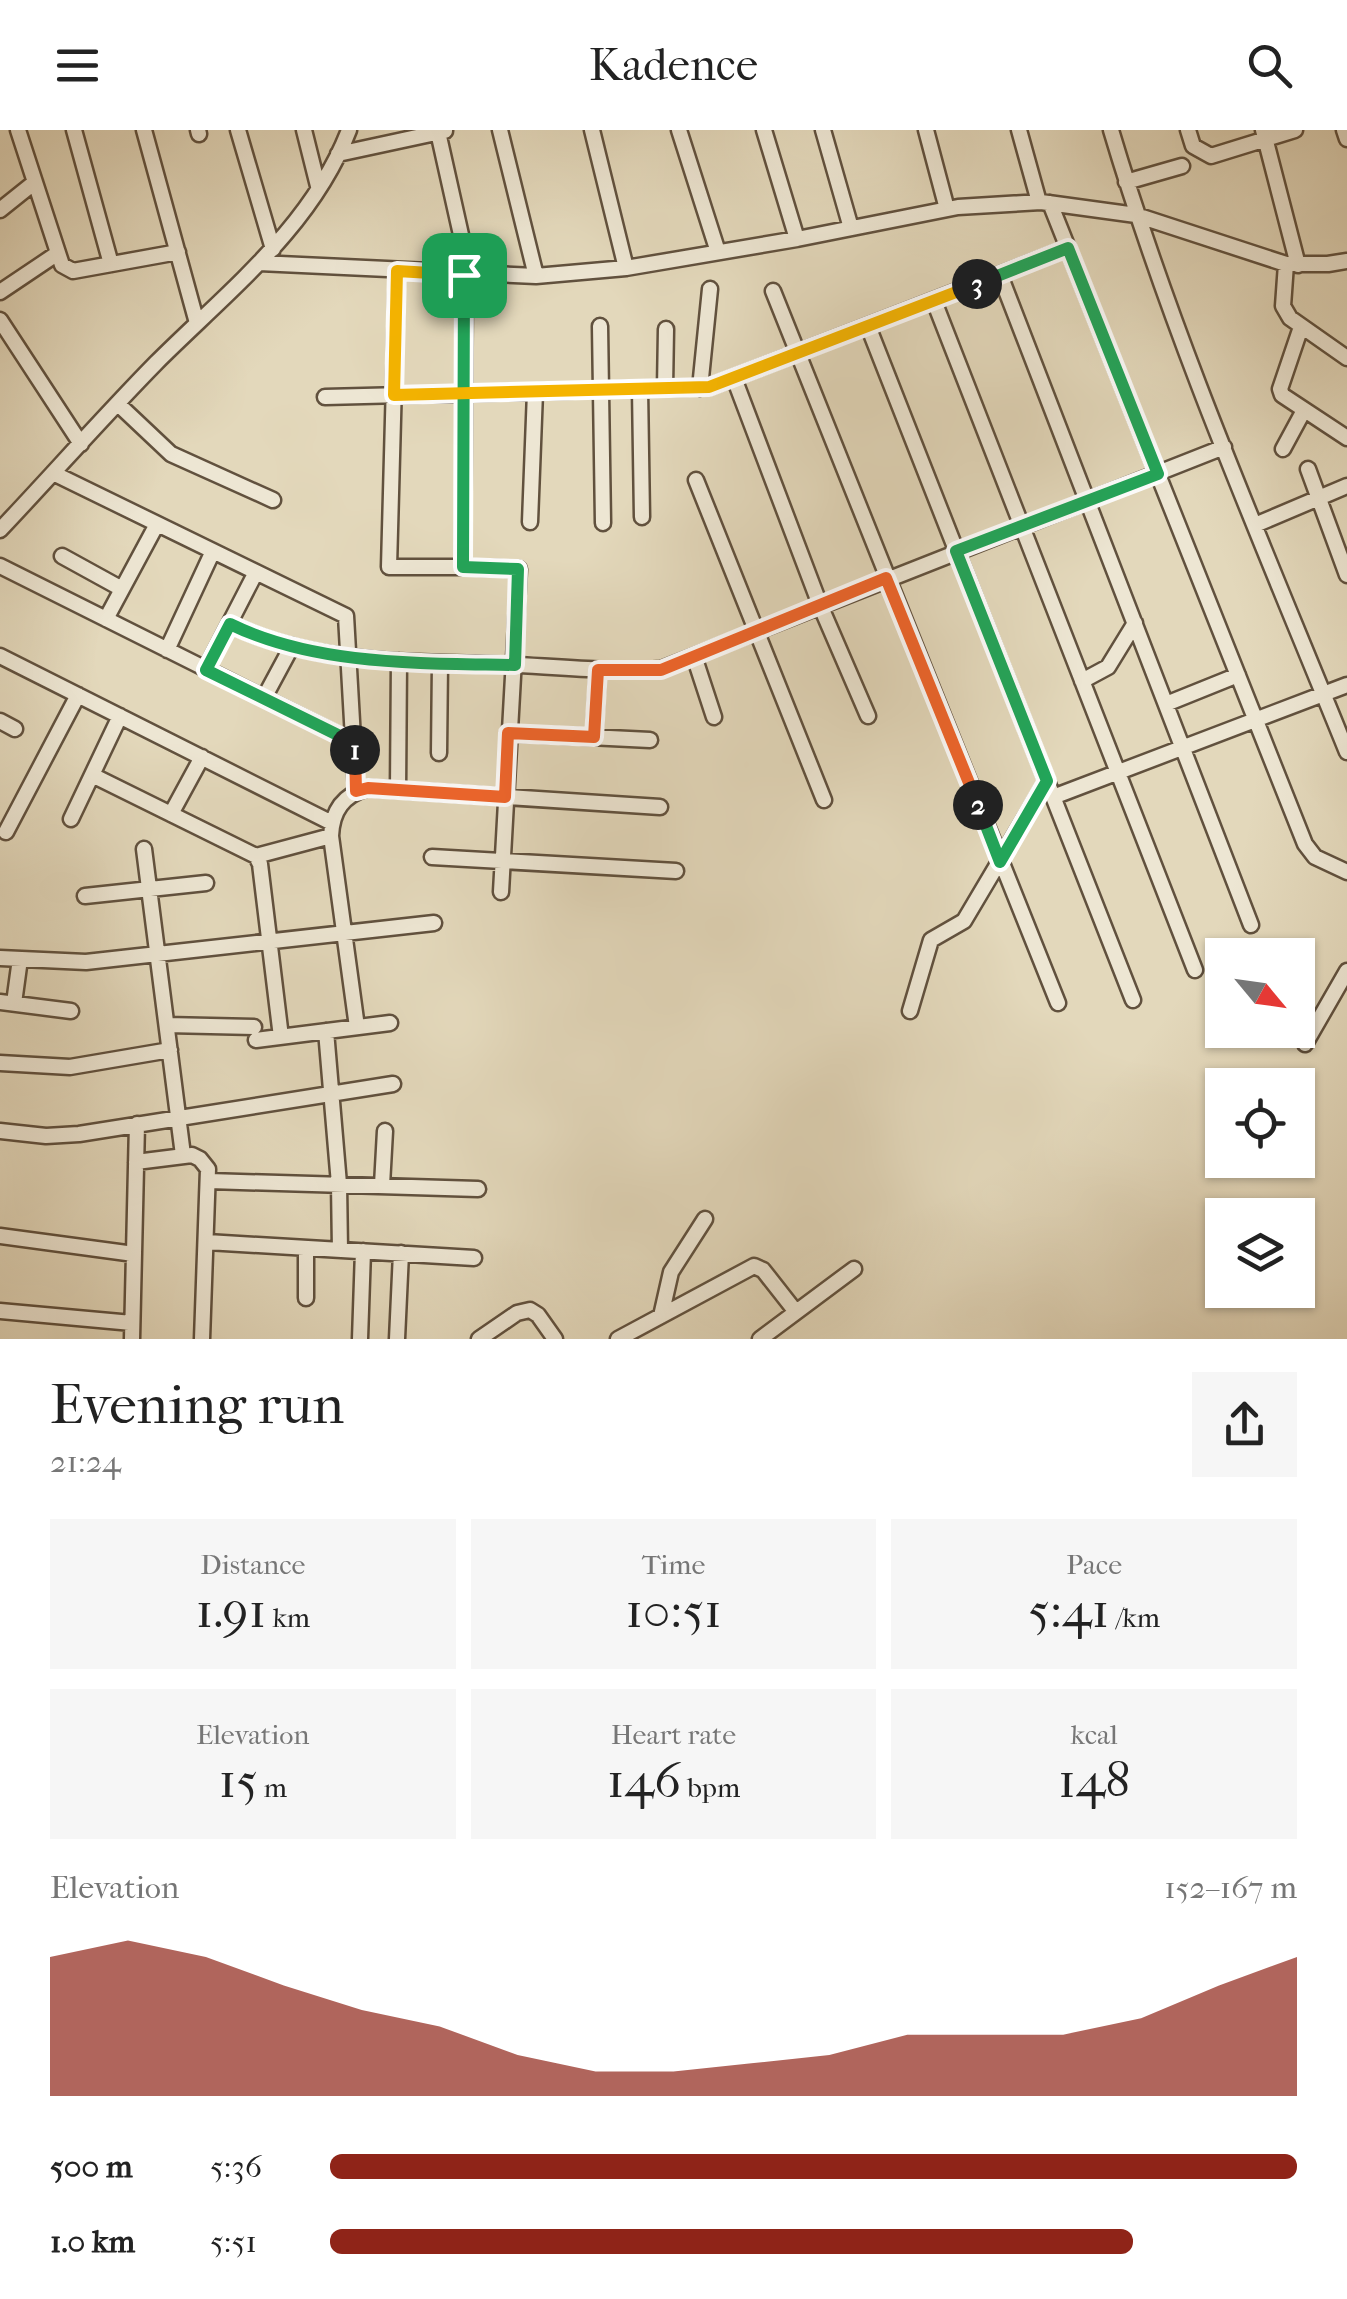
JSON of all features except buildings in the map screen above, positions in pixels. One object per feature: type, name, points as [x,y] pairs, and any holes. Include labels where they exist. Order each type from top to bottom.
[{"type":"street","points":[[18,130],[62,265],[73,271],[178,252]]},
{"type":"street","points":[[74,130],[111,264]]},
{"type":"street","points":[[144,130],[197,324]]},
{"type":"street","points":[[238,130],[273,250]]},
{"type":"street","points":[[304,130],[318,186]]},
{"type":"street","points":[[0,530],[118,404],[273,250],[338,154],[348,130]]},
{"type":"street","points":[[500,130],[536,276]]},
{"type":"street","points":[[592,130],[626,268]]},
{"type":"street","points":[[679,130],[718,252]]},
{"type":"street","points":[[764,130],[797,239]]},
{"type":"street","points":[[823,130],[852,228]]},
{"type":"street","points":[[926,130],[947,209]]},
{"type":"street","points":[[1018,130],[1044,203],[1068,248],[1308,850],[1314,857],[1347,872]]},
{"type":"street","points":[[1111,130],[1136,215],[1224,447],[1347,752]]},
{"type":"street","points":[[1188,130],[1193,146],[1211,156],[1264,135],[1295,130]]},
{"type":"street","points":[[1344,130],[1347,139]]},
{"type":"street","points":[[338,154],[443,131],[468,275],[463,567]]},
{"type":"street","points":[[1264,135],[1292,264],[1283,306],[1301,327],[1347,358]]},
{"type":"street","points":[[1126,182],[1182,166]]},
{"type":"street","points":[[0,210],[35,182]]},
{"type":"street","points":[[259,263],[536,276],[626,268],[947,209],[1044,203],[1136,215],[1292,264],[1347,260]]},
{"type":"street","points":[[325,396],[700,388],[798,354],[1068,248]]},
{"type":"street","points":[[0,292],[58,252]]},
{"type":"street","points":[[397,271],[389,568],[518,569],[501,892]]},
{"type":"street","points":[[1000,275],[1250,924]]},
{"type":"street","points":[[700,388],[710,289]]},
{"type":"street","points":[[773,291],[1058,1003]]},
{"type":"street","points":[[934,301],[1195,970]]},
{"type":"street","points":[[0,320],[81,444]]},
{"type":"street","points":[[600,326],[603,523]]},
{"type":"street","points":[[868,326],[1133,1000]]},
{"type":"street","points":[[1301,327],[1280,389],[1289,403],[1347,438]]},
{"type":"street","points":[[665,388],[666,329]]},
{"type":"street","points":[[734,378],[820,605],[868,716]]},
{"type":"street","points":[[640,389],[642,516]]},
{"type":"street","points":[[530,522],[535,392]]},
{"type":"street","points":[[118,404],[171,454],[272,500]]},
{"type":"street","points":[[1283,449],[1303,412]]},
{"type":"street","points":[[230,624],[258,637],[350,656],[661,670],[1224,447]]},
{"type":"street","points":[[1308,469],[1347,575]]},
{"type":"street","points":[[54,473],[346,616],[356,791]]},
{"type":"street","points":[[696,480],[824,800]]},
{"type":"street","points":[[1255,525],[1347,486]]},
{"type":"street","points":[[106,620],[157,524]]},
{"type":"street","points":[[168,650],[213,551]]},
{"type":"street","points":[[62,556],[122,589]]},
{"type":"street","points":[[0,566],[354,743]]},
{"type":"street","points":[[206,670],[256,572]]},
{"type":"street","points":[[1082,681],[1108,666],[1135,623]]},
{"type":"street","points":[[264,698],[292,646]]},
{"type":"street","points":[[0,656],[202,757],[331,829]]},
{"type":"street","points":[[694,656],[714,718]]},
{"type":"street","points":[[398,790],[399,661]]},
{"type":"street","points":[[440,663],[440,753]]},
{"type":"street","points":[[594,737],[598,670]]},
{"type":"street","points":[[1166,704],[1238,675]]},
{"type":"street","points":[[1053,797],[1347,684]]},
{"type":"street","points":[[6,832],[78,696]]},
{"type":"street","points":[[71,819],[120,716]]},
{"type":"street","points":[[0,721],[15,729]]},
{"type":"street","points":[[508,733],[650,740]]},
{"type":"street","points":[[171,814],[202,757]]},
{"type":"street","points":[[92,775],[256,856],[281,1037]]},
{"type":"street","points":[[910,1011],[931,940],[964,921],[1047,781]]},
{"type":"street","points":[[358,1028],[331,829],[336,810],[356,791],[368,788],[660,807]]},
{"type":"street","points":[[256,856],[331,829]]},
{"type":"street","points":[[144,849],[183,1155]]},
{"type":"street","points":[[432,857],[676,871]]},
{"type":"street","points":[[86,896],[206,883]]},
{"type":"street","points":[[0,958],[86,962],[434,923]]},
{"type":"street","points":[[20,959],[7,1002],[71,1011]]},
{"type":"street","points":[[1315,1027],[1347,971]]},
{"type":"street","points":[[167,1025],[281,1037],[390,1023]]},
{"type":"street","points":[[326,1032],[339,1184],[340,1250]]},
{"type":"street","points":[[0,1063],[70,1068],[170,1050]]},
{"type":"street","points":[[0,1131],[67,1136],[393,1084]]},
{"type":"street","points":[[0,1311],[132,1331],[137,1124]]},
{"type":"street","points":[[382,1185],[385,1131]]},
{"type":"street","points":[[136,1162],[192,1155],[206,1163],[210,1181],[202,1339]]},
{"type":"street","points":[[210,1181],[478,1189]]},
{"type":"street","points":[[660,1316],[671,1272],[705,1218]]},
{"type":"street","points":[[0,1236],[134,1254]]},
{"type":"street","points":[[207,1242],[474,1258]]},
{"type":"street","points":[[306,1248],[306,1298]]},
{"type":"street","points":[[360,1339],[363,1252]]},
{"type":"street","points":[[397,1339],[401,1254]]},
{"type":"street","points":[[620,1338],[754,1266],[763,1270],[796,1312]]},
{"type":"street","points":[[760,1339],[854,1269]]},
{"type":"street","points":[[479,1339],[517,1313],[530,1310],[555,1339]]},
{"type":"route","points":[[464,275],[397,271],[394,395],[466,392],[709,387],[1068,248],[1158,474],[956,551],[1047,781],[1000,862],[886,578],[661,670],[598,670],[594,737],[508,733],[505,797],[368,788],[356,791],[354,743],[206,670],[230,624],[272,642],[350,656],[515,665],[518,569],[463,567],[466,392],[464,275]]}]
